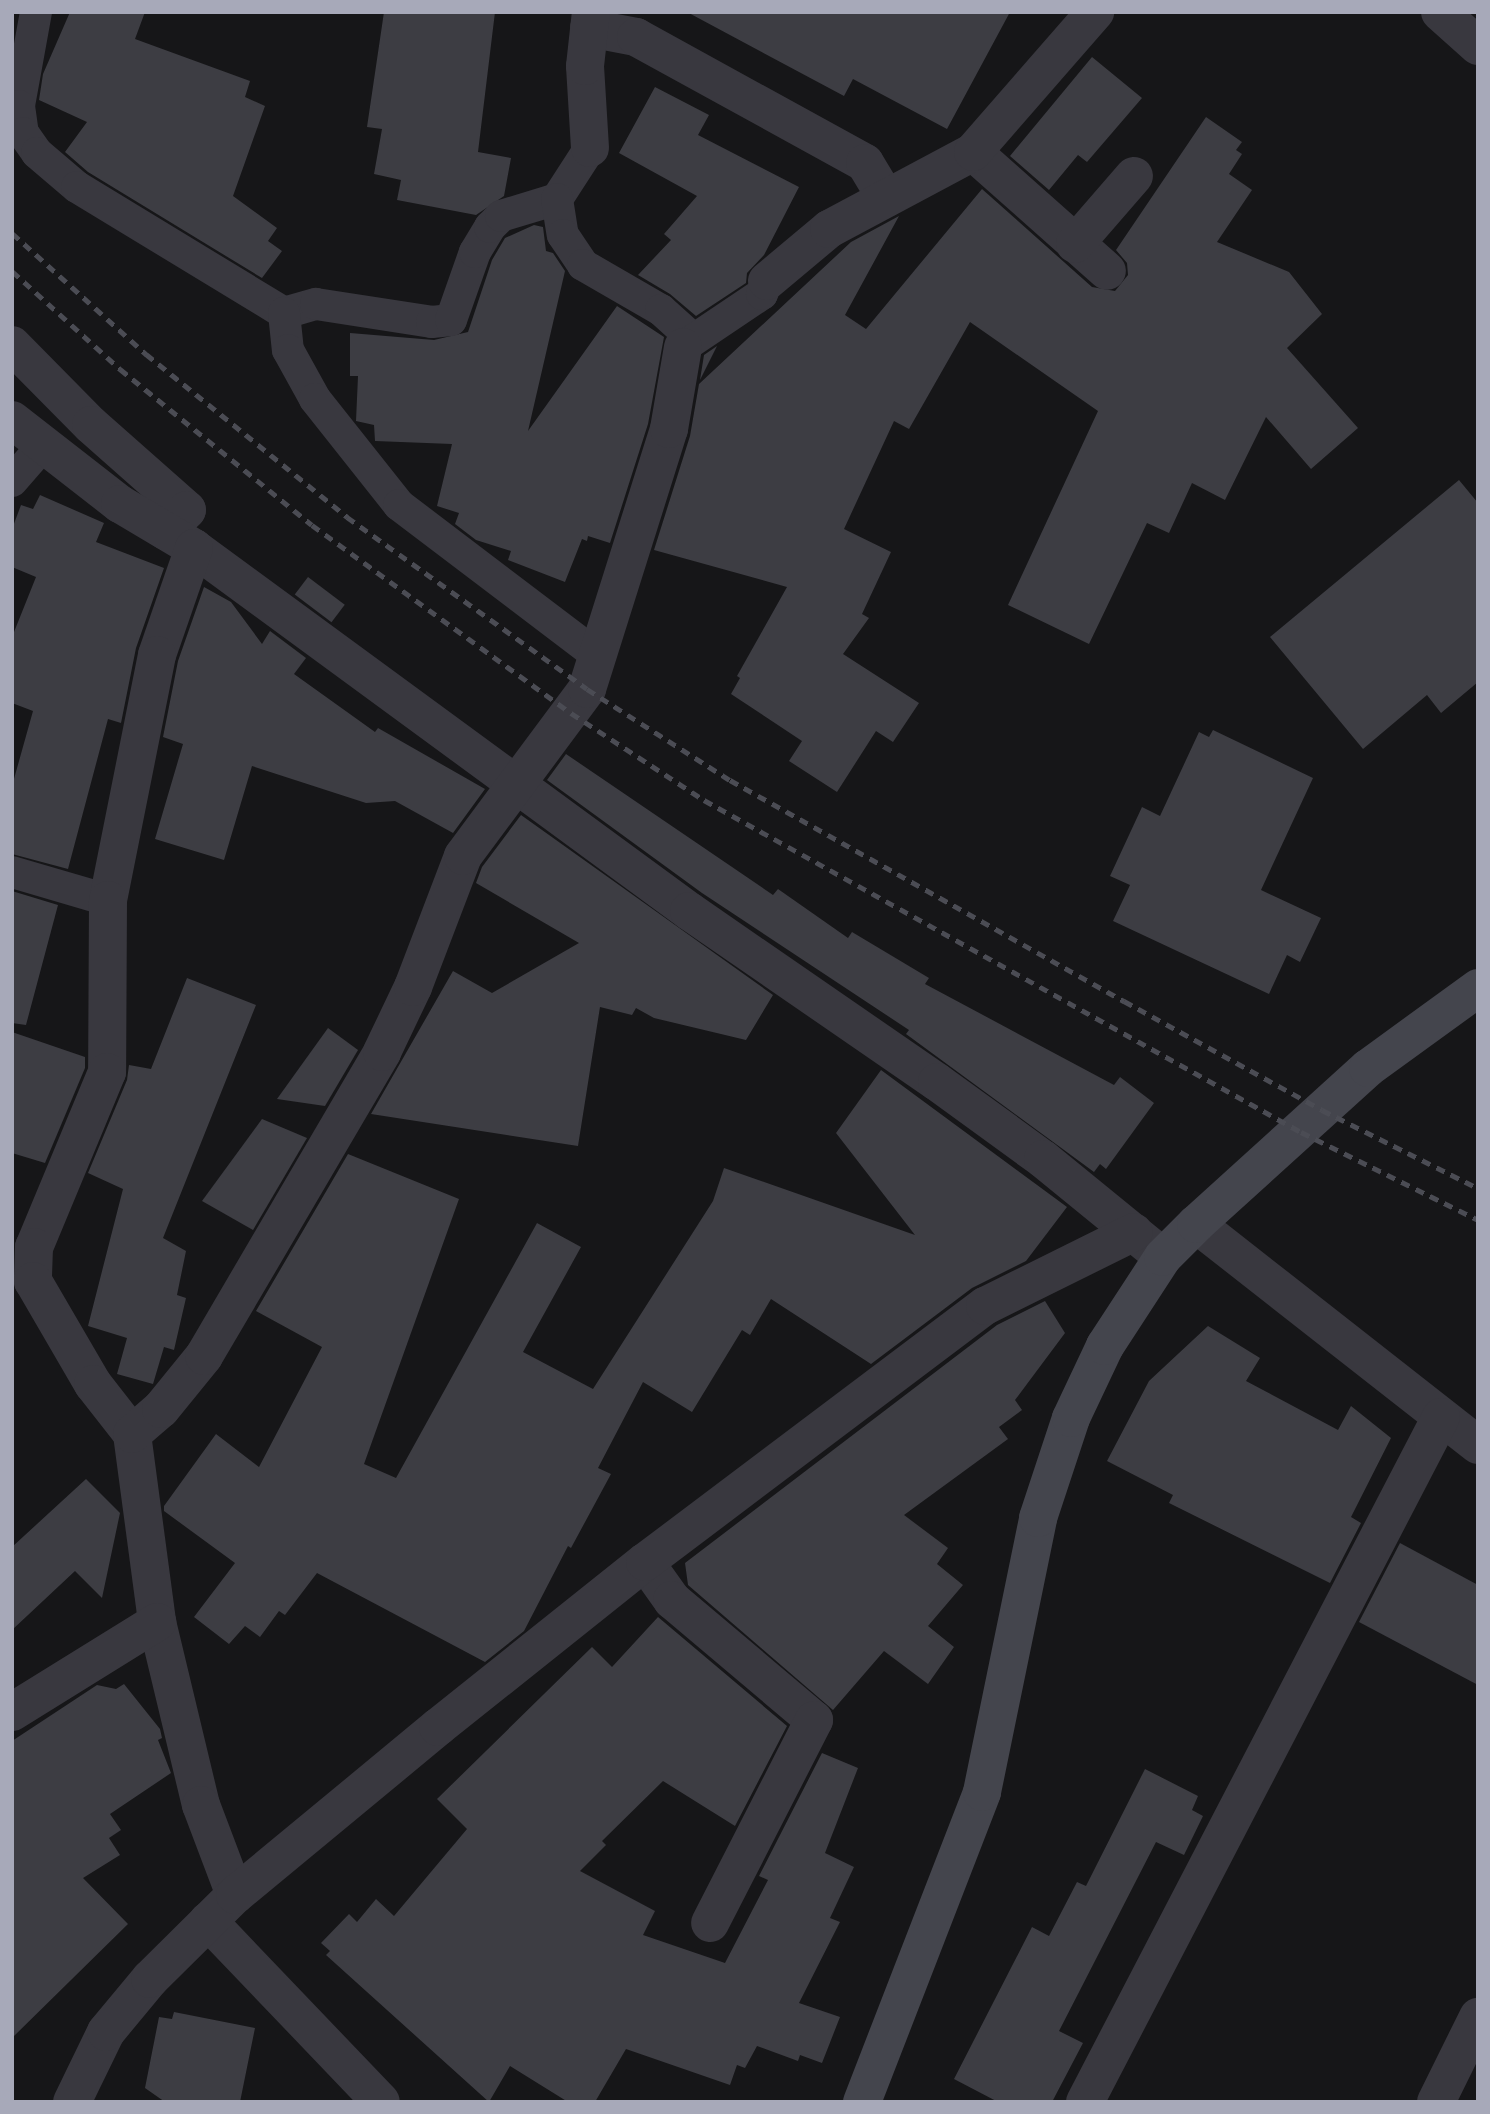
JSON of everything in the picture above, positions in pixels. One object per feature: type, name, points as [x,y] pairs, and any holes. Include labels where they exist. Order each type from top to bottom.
[{"type":"street","points":[[767,281],[830,229],[973,152],[1095,12]]},
{"type":"street","points":[[1440,12],[1478,46]]},
{"type":"street","points":[[590,148],[585,65],[590,20],[636,37],[864,163],[886,198]]},
{"type":"street","points":[[973,152],[1107,271]]},
{"type":"street","points":[[1075,244],[1134,176]]},
{"type":"street","points":[[132,1434],[161,1409],[204,1356],[382,1052],[413,987],[463,856],[587,689],[669,429],[687,342]]},
{"type":"street","points":[[12,345],[91,425],[187,510],[108,900],[107,1072],[23,1278],[93,1384],[132,1434],[158,1622],[201,1805],[235,1895]]},
{"type":"street","points":[[12,420],[45,443],[120,504],[179,540],[722,935],[937,1082],[1163,1257]]},
{"type":"street","points":[[862,2102],[982,1792],[1018,1602],[1052,1469],[1105,1346],[1163,1257],[1196,1224],[1368,1069],[1478,988]]},
{"type":"street","points":[[1196,1224],[1478,1445]]},
{"type":"street","points":[[72,2102],[106,2032],[150,1979],[235,1895],[645,1562],[985,1307],[1134,1232]]},
{"type":"street","points":[[1085,2102],[1441,1417]]},
{"type":"street","points":[[645,1562],[672,1600],[814,1720],[710,1923]]},
{"type":"street","points":[[12,1712],[158,1622]]},
{"type":"street","points":[[208,1921],[381,2102]]},
{"type":"street","points":[[1436,2102],[1478,2017]]},
{"type":"lane","points":[[36,12],[19,106],[23,133],[37,153],[77,187],[284,313],[316,303],[432,322],[451,320],[475,252],[490,227],[501,216],[557,199],[590,148]]},
{"type":"lane","points":[[557,199],[562,236],[583,265],[661,310],[687,342],[762,294],[767,281]]},
{"type":"lane","points":[[284,313],[288,349],[315,399],[399,505],[598,657]]},
{"type":"lane","points":[[12,481],[45,443]]},
{"type":"lane","points":[[12,872],[108,900]]},
{"type":"building","points":[[70,12],[145,12],[135,39],[250,81],[245,97],[265,106],[233,196],[277,228],[268,241],[282,251],[262,278],[88,172],[65,152],[87,122],[39,100],[43,74]]},
{"type":"building","points":[[384,12],[495,12],[478,152],[511,158],[504,196],[476,215],[397,200],[401,180],[374,174],[382,129],[367,127]]},
{"type":"building","points":[[687,12],[1010,12],[947,129],[853,79],[844,96]]},
{"type":"building","points":[[1092,57],[1142,98],[1087,162],[1078,155],[1049,190],[1010,156]]},
{"type":"building","points":[[655,87],[709,115],[698,135],[799,187],[764,255],[747,273],[746,283],[696,316],[670,294],[638,275],[671,240],[664,234],[697,196],[619,153]]},
{"type":"building","points":[[1206,117],[1242,142],[1236,150],[1242,154],[1229,174],[1252,190],[1217,242],[1289,272],[1322,314],[1287,348],[1358,428],[1311,469],[1266,417],[1225,500],[1192,483],[1169,533],[1147,523],[1089,644],[1008,605],[1098,411],[970,322],[909,429],[894,421],[844,529],[891,552],[862,614],[869,618],[843,654],[919,703],[893,742],[876,731],[837,792],[789,761],[802,741],[731,694],[740,678],[737,676],[787,587],[654,550],[690,436],[699,384],[851,242],[899,216],[845,315],[866,329],[982,189],[1092,287],[1115,291],[1128,275],[1127,263],[1116,250]]},
{"type":"building","points":[[534,225],[543,227],[546,251],[553,253],[565,271],[528,431],[617,306],[664,337],[648,424],[610,543],[588,536],[587,541],[582,539],[565,582],[508,560],[511,551],[476,540],[455,524],[459,513],[437,506],[452,444],[375,441],[374,425],[356,421],[358,376],[350,376],[350,333],[434,340],[468,332],[492,260],[505,238]]},
{"type":"building","points":[[717,346],[700,380],[704,355]]},
{"type":"building","points":[[1459,480],[1478,503],[1478,682],[1441,713],[1427,695],[1363,749],[1270,637]]},
{"type":"building","points":[[40,495],[104,523],[96,542],[164,568],[136,648],[121,723],[108,719],[68,869],[12,854],[12,786],[33,711],[12,703],[12,637],[36,577],[12,567],[12,529],[21,505],[33,509]]},
{"type":"building","points":[[308,577],[345,605],[331,622],[295,595]]},
{"type":"building","points":[[204,587],[231,602],[262,644],[270,631],[306,658],[294,674],[375,732],[378,728],[485,789],[453,833],[395,801],[366,803],[252,766],[224,860],[155,839],[183,744],[163,737],[178,661]]},
{"type":"building","points":[[1213,730],[1313,778],[1261,890],[1321,918],[1300,962],[1287,955],[1269,994],[1113,921],[1130,885],[1110,876],[1142,807],[1160,816],[1199,732],[1209,737]]},
{"type":"building","points":[[566,754],[773,895],[778,889],[848,938],[852,932],[929,978],[925,984],[1114,1085],[1120,1077],[1154,1103],[1106,1169],[1100,1164],[1094,1172],[906,1034],[909,1030],[702,893],[547,780]]},
{"type":"building","points":[[521,815],[773,995],[746,1040],[654,1018],[636,1008],[632,1015],[600,1007],[578,1146],[371,1114],[453,971],[492,993],[579,943],[476,883],[482,867]]},
{"type":"building","points":[[12,891],[58,905],[26,1025],[12,1023]]},
{"type":"building","points":[[187,978],[256,1005],[163,1238],[186,1251],[177,1295],[186,1298],[174,1350],[164,1347],[153,1384],[117,1374],[127,1338],[88,1326],[123,1189],[88,1173],[127,1080],[129,1065],[151,1069]]},
{"type":"building","points":[[328,1028],[358,1050],[325,1106],[277,1099]]},
{"type":"building","points":[[12,1032],[85,1057],[85,1068],[45,1163],[12,1153]]},
{"type":"building","points":[[881,1070],[1067,1207],[1026,1261],[972,1288],[871,1364],[771,1299],[750,1335],[742,1330],[692,1412],[643,1382],[598,1468],[611,1474],[571,1548],[568,1546],[524,1631],[485,1662],[317,1573],[285,1615],[279,1611],[260,1637],[245,1626],[229,1644],[194,1617],[235,1563],[164,1511],[164,1506],[216,1434],[259,1467],[322,1347],[256,1311],[348,1154],[459,1199],[364,1464],[396,1478],[537,1223],[581,1247],[523,1352],[593,1389],[713,1201],[724,1168],[915,1235],[836,1133]]},
{"type":"building","points":[[262,1119],[307,1138],[253,1230],[202,1201]]},
{"type":"building","points":[[1045,1301],[1065,1333],[1015,1400],[1022,1410],[999,1427],[1008,1439],[904,1515],[948,1548],[937,1564],[963,1585],[928,1626],[954,1647],[928,1684],[884,1651],[833,1710],[688,1585],[685,1563],[997,1325]]},
{"type":"building","points":[[1208,1326],[1260,1358],[1246,1381],[1338,1430],[1351,1406],[1391,1438],[1351,1517],[1361,1523],[1330,1583],[1169,1503],[1173,1495],[1107,1461],[1149,1381]]},
{"type":"building","points":[[86,1479],[120,1513],[102,1598],[75,1571],[12,1630],[12,1547]]},
{"type":"building","points":[[1400,1543],[1478,1585],[1478,1685],[1359,1622]]},
{"type":"building","points":[[658,1617],[787,1726],[735,1826],[663,1781],[602,1841],[606,1845],[580,1871],[655,1911],[643,1935],[725,1963],[768,1880],[759,1876],[822,1753],[858,1768],[825,1853],[854,1867],[830,1918],[840,1922],[799,2003],[840,2017],[822,2063],[800,2055],[798,2061],[757,2046],[745,2068],[737,2065],[730,2085],[626,2049],[595,2102],[568,2102],[510,2066],[489,2102],[326,1955],[330,1951],[321,1943],[349,1914],[357,1922],[376,1899],[394,1916],[467,1829],[437,1799],[592,1647],[612,1667]]},
{"type":"building","points":[[124,1684],[160,1729],[162,1738],[158,1740],[171,1773],[110,1814],[121,1830],[109,1838],[120,1855],[83,1878],[128,1924],[12,2038],[12,1741],[97,1685],[116,1689]]},
{"type":"building","points":[[1145,1769],[1198,1796],[1192,1810],[1203,1816],[1184,1855],[1156,1842],[1059,2031],[1083,2043],[1052,2102],[998,2102],[954,2079],[1032,1927],[1049,1936],[1077,1882],[1086,1886]]},
{"type":"building","points":[[174,2012],[255,2028],[240,2102],[165,2102],[145,2088],[159,2017],[172,2019]]},
{"type":"railway","points":[[12,233],[146,354],[347,517],[587,689],[730,780],[1124,1001],[1322,1110],[1478,1188]]},
{"type":"railway","points":[[12,271],[120,369],[312,525],[571,713],[704,800],[1301,1132],[1478,1220]]}]
